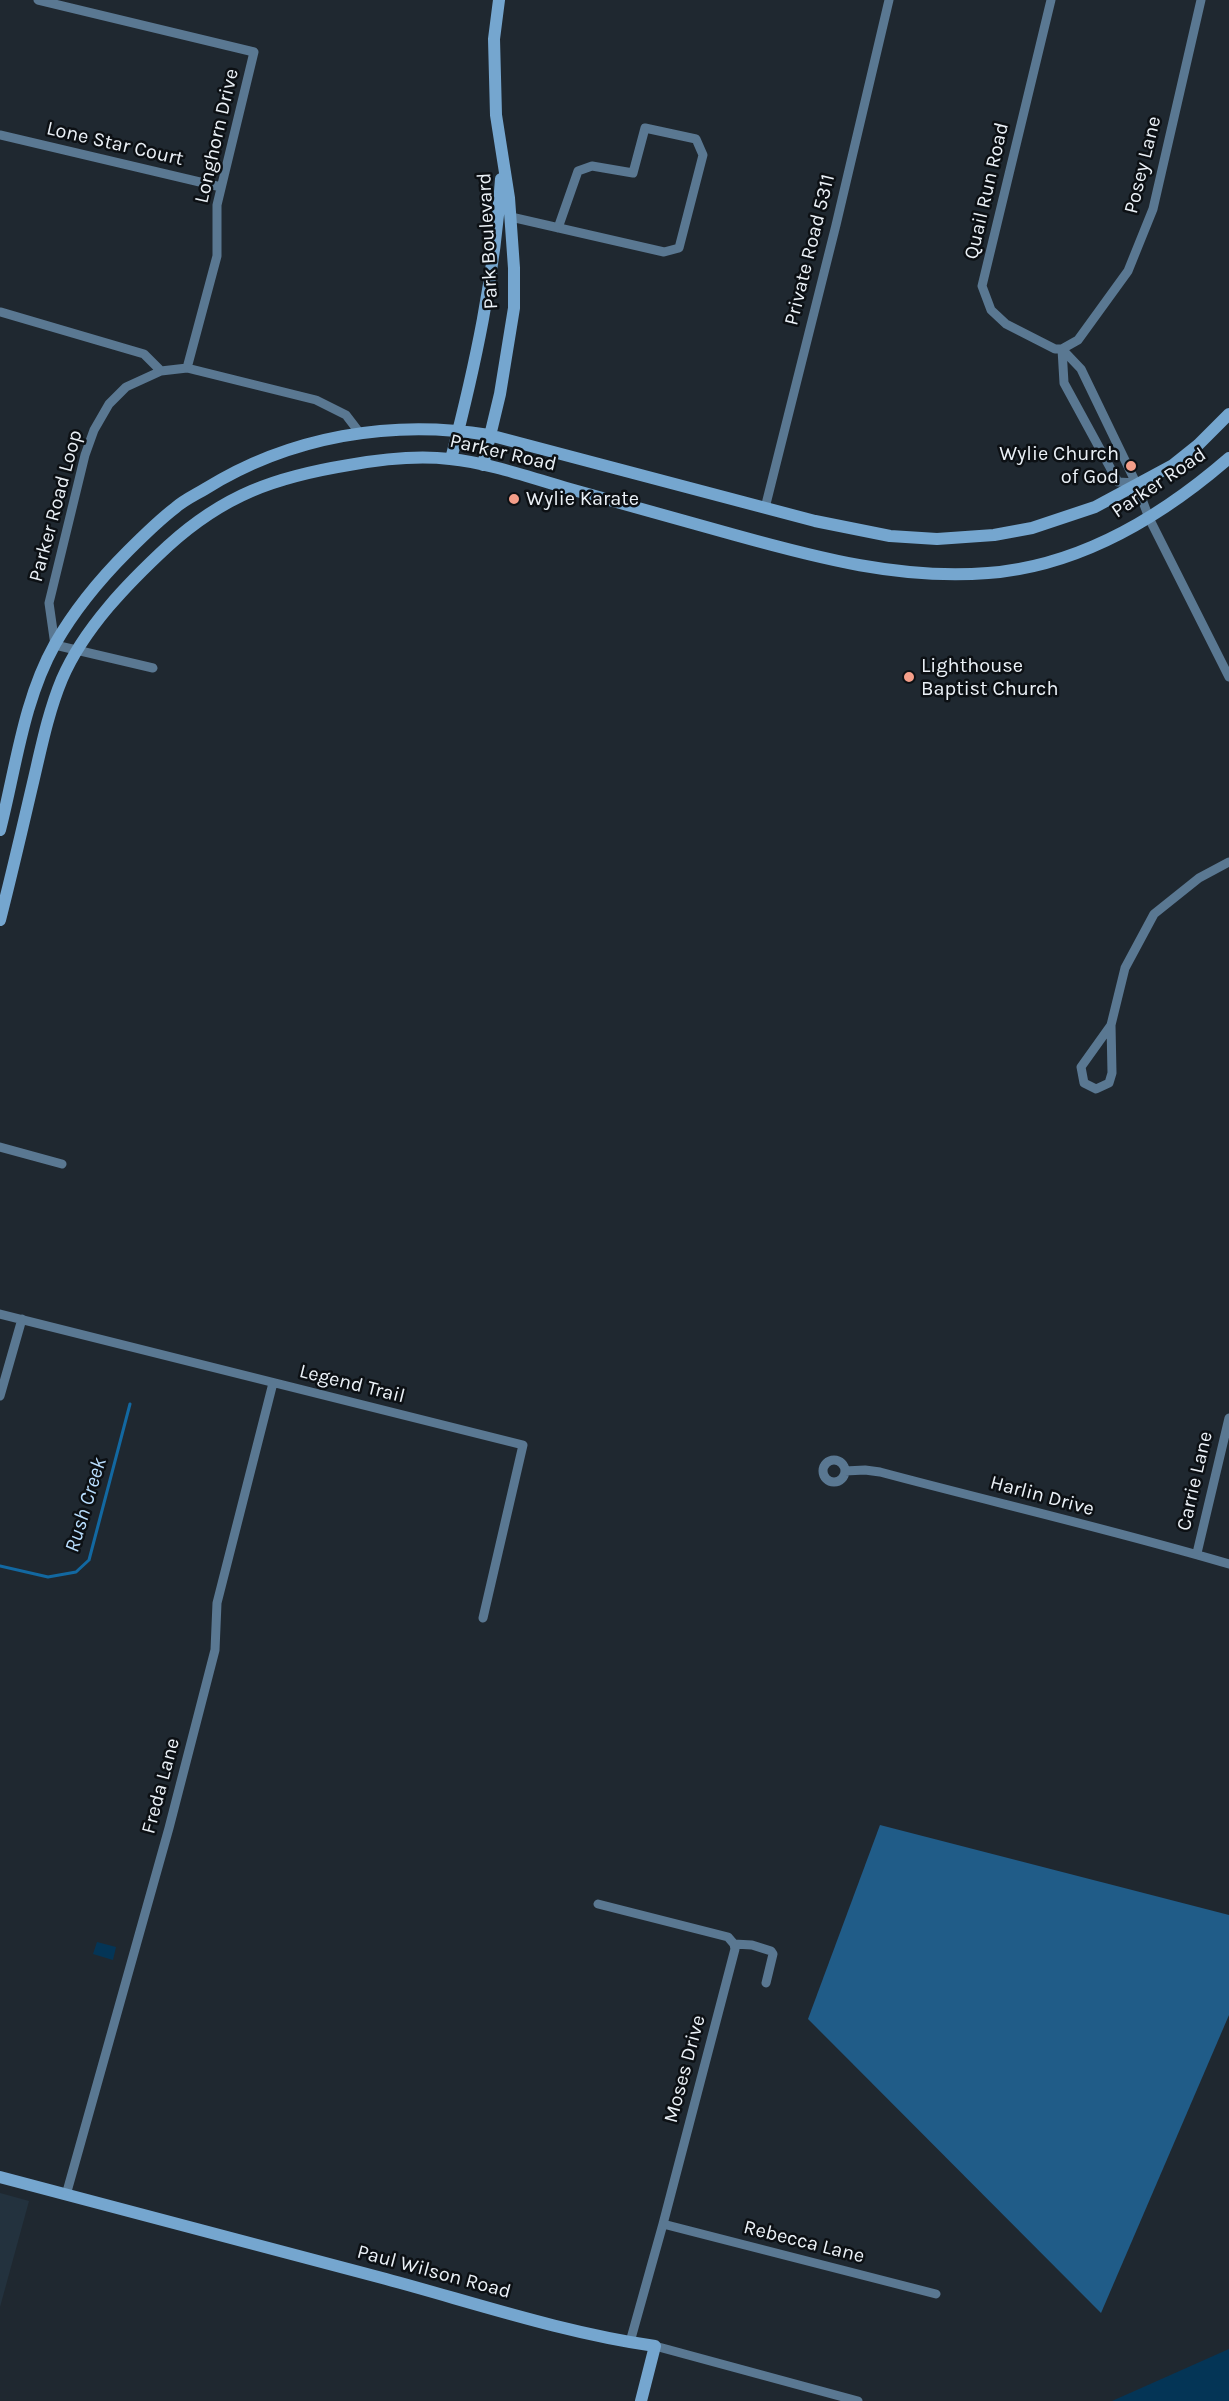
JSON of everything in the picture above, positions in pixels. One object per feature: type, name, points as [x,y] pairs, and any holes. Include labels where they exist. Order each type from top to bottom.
[{"type":"main road","name":"Park Boulevard","points":[[483,465],[500,394],[514,309],[511,217],[496,115],[494,39],[499,0]]},
{"type":"main road","name":"Park Boulevard","points":[[451,459],[490,283],[498,224],[503,157]]},
{"type":"main road","name":"Parker Road","points":[[0,830],[31,700],[55,645],[93,588],[175,507],[244,466],[315,443],[359,432],[403,429],[459,430],[489,435],[815,521],[890,536],[937,539],[994,535],[1063,519],[1095,507],[1173,465],[1198,445],[1229,414]]},
{"type":"main road","name":"Parker Road","points":[[0,920],[50,712],[63,676],[117,595],[139,573],[190,526],[224,504],[257,487],[296,474],[384,459],[451,459],[483,465],[812,556],[897,572],[987,573],[1039,565],[1076,554],[1149,518],[1229,458]]},
{"type":"main road","name":"Paul Wilson Road","points":[[0,2177],[252,2242],[540,2321],[655,2346]]},
{"type":"main road","points":[[641,2401],[655,2346]]},
{"type":"street","name":"Longhorn Drive","points":[[38,0],[254,52],[217,205],[217,256],[187,368]]},
{"type":"street","name":"Private Road 5311","points":[[765,508],[836,225],[889,0]]},
{"type":"street","name":"Quail Run Road","points":[[1051,0],[982,286],[991,310],[1006,324],[1054,349],[1062,348]]},
{"type":"street","name":"Posey Lane","points":[[1062,348],[1078,340],[1128,271],[1154,209],[1201,0]]},
{"type":"street","points":[[511,217],[558,228],[663,252],[679,248],[703,155],[696,139],[645,128],[633,173],[592,166],[578,171],[558,228]]},
{"type":"street","name":"Lone Star Court","points":[[0,135],[221,187]]},
{"type":"street","points":[[1,312],[144,354],[162,370]]},
{"type":"street","points":[[1062,348],[1064,382],[1118,482],[1136,483]]},
{"type":"street","points":[[1062,348],[1081,369],[1136,483],[1149,518],[1229,677]]},
{"type":"street","name":"Parker Road Loop","points":[[55,645],[49,603],[86,455],[94,430],[109,404],[126,387],[162,370],[187,368],[316,400],[346,416],[359,432]]},
{"type":"street","points":[[55,645],[153,668]]},
{"type":"street","points":[[1111,1025],[1081,1067],[1084,1083],[1096,1089],[1109,1083],[1112,1073],[1111,1025],[1125,968],[1154,914],[1199,878],[1229,862]]},
{"type":"street","points":[[0,1147],[62,1164]]},
{"type":"street","name":"Legend Trail","points":[[0,1314],[523,1445],[483,1618]]},
{"type":"street","points":[[0,1396],[22,1319]]},
{"type":"street","name":"Freda Lane","points":[[66,2195],[158,1868],[215,1650],[218,1603],[273,1383]]},
{"type":"street","name":"Carrie Lane","points":[[1197,1553],[1229,1418]]},
{"type":"street","name":"Harlin Drive","points":[[845,1471],[880,1472],[1197,1553],[1229,1564]]},
{"type":"street","points":[[598,1904],[728,1937],[734,1944],[752,1945],[771,1951],[773,1954],[766,1983]]},
{"type":"street","name":"Moses Drive","points":[[630,2342],[734,1954],[734,1944]]},
{"type":"street","name":"Rebecca Lane","points":[[663,2224],[936,2294]]},
{"type":"street","name":"Paul Wilson Road","points":[[655,2346],[858,2401]]},
{"type":"shaded area","points":[[880,1825],[1229,1915],[1229,2015],[1101,2313],[808,2019]]},
{"type":"shaded area","points":[[97,1942],[116,1947],[113,1960],[93,1954]]},
{"type":"shaded area","points":[[0,2193],[29,2201],[0,2307]]},
{"type":"shaded area","points":[[1229,2349],[1229,2401],[1112,2401]]},
{"type":"waterway","name":"Rush Creek","points":[[0,1566],[48,1577],[76,1572],[89,1560],[130,1404]]},
{"type":"place","name":"Wylie Church of God","points":[[1131,466]]},
{"type":"place","name":"Wylie Karate","points":[[514,499]]},
{"type":"place","name":"Lighthouse Baptist Church","points":[[909,677]]}]
